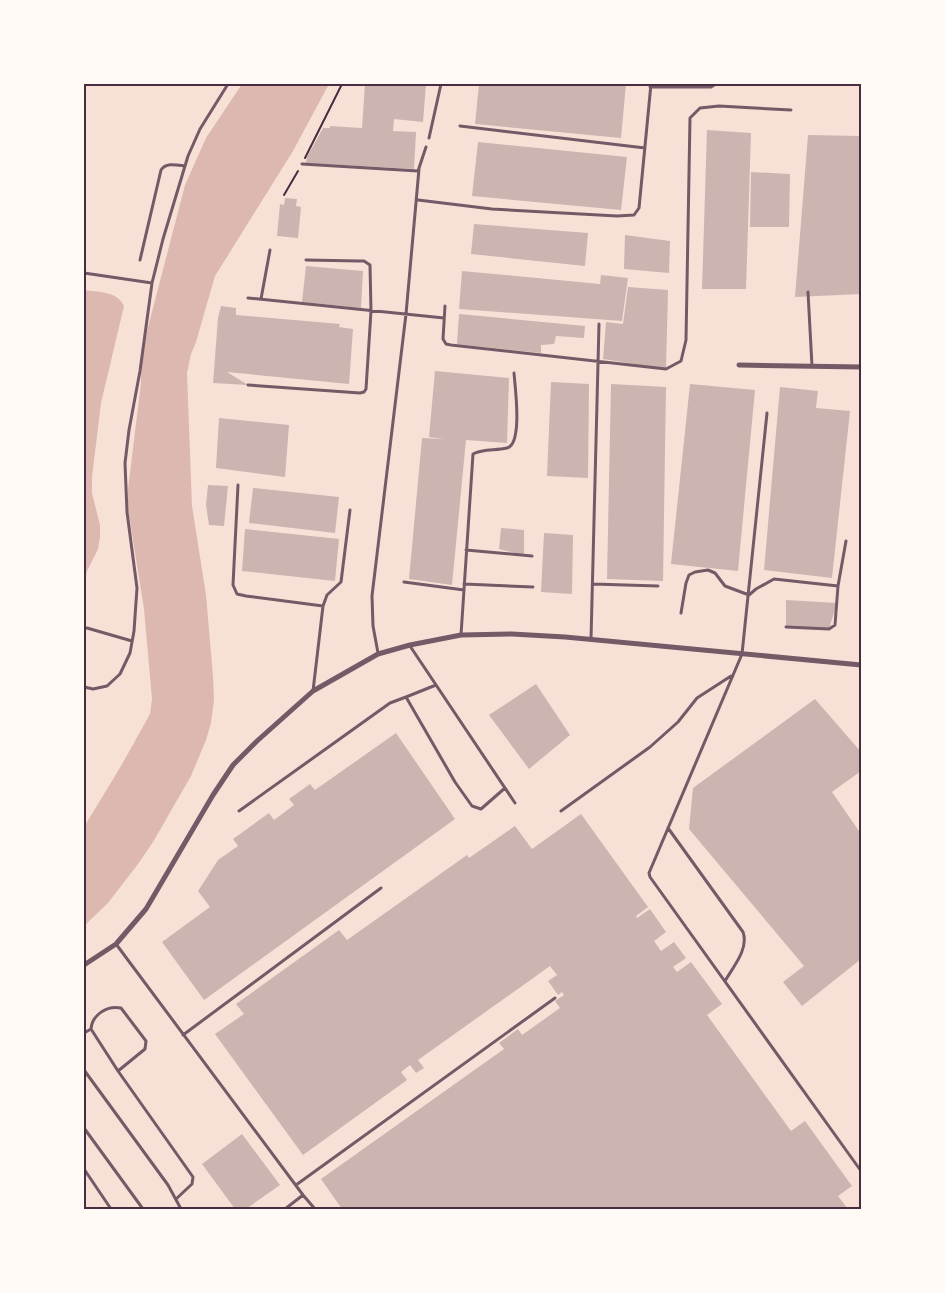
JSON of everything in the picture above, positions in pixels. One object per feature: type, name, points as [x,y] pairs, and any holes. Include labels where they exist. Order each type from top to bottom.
[{"type":"street","points":[[739,364],[861,367]]},
{"type":"street","points":[[84,965],[116,944],[146,908],[233,765],[256,741],[313,691],[378,654],[410,645],[461,635],[512,634],[861,665]]},
{"type":"lane","points":[[84,687],[101,688],[114,681],[130,653],[137,588],[127,512],[126,463],[128,430],[140,371],[152,284],[162,239],[185,166],[200,129],[228,84]]},
{"type":"lane","points":[[429,138],[441,84]]},
{"type":"lane","points":[[418,200],[492,209],[617,216],[634,215],[639,208],[651,85],[716,84]]},
{"type":"lane","points":[[445,306],[443,339],[446,344],[450,345],[666,369],[681,361],[686,340],[690,118],[700,108],[719,106],[791,110]]},
{"type":"lane","points":[[460,126],[645,148]]},
{"type":"lane","points":[[378,654],[373,626],[372,596],[406,314],[418,200],[419,169],[426,148]]},
{"type":"lane","points":[[140,260],[161,170],[163,166],[168,164],[185,166]]},
{"type":"lane","points":[[302,164],[418,171],[419,169]]},
{"type":"lane","points":[[261,299],[270,250]]},
{"type":"lane","points":[[248,386],[364,392],[368,384],[371,311],[370,265],[359,261],[306,260]]},
{"type":"lane","points":[[84,273],[152,284]]},
{"type":"lane","points":[[808,292],[812,366]]},
{"type":"lane","points":[[248,298],[444,318]]},
{"type":"lane","points":[[591,640],[599,324]]},
{"type":"lane","points":[[461,635],[473,454],[481,450],[510,448],[514,443],[517,433],[514,373]]},
{"type":"lane","points":[[767,413],[742,654],[649,870],[650,877],[861,1171]]},
{"type":"lane","points":[[238,485],[233,584],[237,594],[323,606]]},
{"type":"lane","points":[[313,691],[323,606],[327,595],[341,582],[350,510]]},
{"type":"lane","points":[[786,627],[829,629],[835,625],[838,586],[846,541]]},
{"type":"lane","points":[[466,550],[532,556]]},
{"type":"lane","points":[[681,613],[686,583],[689,576],[695,572],[708,570],[715,573],[725,586],[748,596]]},
{"type":"lane","points":[[748,596],[756,589],[774,580],[838,586]]},
{"type":"lane","points":[[404,582],[464,590]]},
{"type":"lane","points":[[464,584],[533,587]]},
{"type":"lane","points":[[593,584],[658,586]]},
{"type":"lane","points":[[87,628],[132,641]]},
{"type":"lane","points":[[410,645],[515,803]]},
{"type":"lane","points":[[561,811],[650,747],[678,722],[697,698],[732,676]]},
{"type":"lane","points":[[239,811],[390,703],[436,684]]},
{"type":"lane","points":[[406,698],[455,782],[472,806],[481,809],[505,788]]},
{"type":"lane","points":[[668,828],[743,932],[745,939],[744,947],[725,981]]},
{"type":"lane","points":[[183,1035],[381,888]]},
{"type":"lane","points":[[116,944],[315,1209]]},
{"type":"lane","points":[[296,1185],[555,998]]},
{"type":"lane","points":[[118,1071],[145,1049],[146,1041],[121,1008],[115,1007],[99,1013],[91,1022],[91,1029],[118,1071],[193,1177],[192,1184],[176,1199]]},
{"type":"lane","points":[[84,1033],[91,1029]]},
{"type":"lane","points":[[84,1070],[168,1185],[181,1209]]},
{"type":"lane","points":[[84,1128],[143,1209]]},
{"type":"lane","points":[[84,1169],[111,1209]]},
{"type":"lane","points":[[285,1209],[303,1195]]},
{"type":"path","points":[[284,195],[302,164],[342,84]]},
{"type":"shaded area","points":[[242,84],[329,84],[293,151],[215,276],[187,373],[192,506],[206,595],[213,676],[214,700],[211,723],[191,776],[153,842],[108,903],[84,926],[84,827],[150,714],[152,699],[144,609],[128,509],[128,489],[141,383],[141,364],[147,331],[185,185],[206,138]]},
{"type":"shaded area","points":[[84,290],[101,292],[117,297],[124,306],[101,403],[92,477],[92,493],[100,525],[100,537],[98,549],[87,571],[84,583]]},
{"type":"building","points":[[365,84],[426,84],[423,122],[394,119],[393,131],[416,132],[414,169],[306,163],[307,157],[323,128],[330,128],[330,126],[362,128]]},
{"type":"building","points":[[479,84],[626,84],[621,138],[475,124]]},
{"type":"building","points":[[707,130],[751,133],[746,289],[702,289]]},
{"type":"building","points":[[808,135],[861,136],[861,294],[795,297]]},
{"type":"building","points":[[478,142],[627,157],[621,210],[472,196]]},
{"type":"building","points":[[751,172],[790,174],[789,227],[750,227]]},
{"type":"building","points":[[285,198],[297,199],[296,206],[301,207],[298,238],[277,236],[280,204],[284,205]]},
{"type":"building","points":[[474,224],[588,233],[585,266],[471,254]]},
{"type":"building","points":[[625,235],[670,241],[669,273],[624,269]]},
{"type":"building","points":[[306,266],[363,271],[361,308],[302,302]]},
{"type":"building","points":[[462,271],[600,284],[601,275],[628,278],[622,321],[459,309]]},
{"type":"building","points":[[628,287],[668,290],[666,369],[603,359],[606,322],[623,324]]},
{"type":"building","points":[[221,306],[236,308],[236,315],[340,324],[339,327],[353,329],[349,384],[227,372],[248,385],[213,383],[218,318]]},
{"type":"building","points":[[459,314],[585,326],[584,338],[556,336],[554,344],[541,345],[541,353],[457,344]]},
{"type":"building","points":[[435,371],[509,378],[507,443],[466,440],[452,585],[409,579],[422,438],[444,439],[429,437]]},
{"type":"building","points":[[551,382],[589,384],[588,478],[547,476]]},
{"type":"building","points":[[611,384],[666,387],[663,581],[607,579]]},
{"type":"building","points":[[690,384],[755,390],[738,571],[671,564]]},
{"type":"building","points":[[780,387],[818,391],[816,408],[850,411],[832,578],[764,570]]},
{"type":"building","points":[[219,418],[289,425],[285,477],[216,468]]},
{"type":"building","points":[[208,485],[228,486],[224,526],[209,525],[206,505]]},
{"type":"building","points":[[253,488],[339,497],[335,533],[249,523]]},
{"type":"building","points":[[501,528],[524,530],[524,555],[499,549]]},
{"type":"building","points":[[245,529],[339,539],[335,581],[242,571]]},
{"type":"building","points":[[544,533],[573,535],[572,594],[541,592]]},
{"type":"building","points":[[786,600],[837,603],[829,629],[786,627]]},
{"type":"building","points":[[536,684],[570,735],[529,769],[489,715]]},
{"type":"building","points":[[815,699],[861,752],[861,771],[832,792],[861,834],[861,959],[802,1006],[783,982],[804,966],[689,829],[693,788]]},
{"type":"building","points":[[396,733],[455,819],[204,1000],[162,942],[210,907],[198,891],[218,860],[238,846],[233,839],[269,813],[274,820],[294,805],[289,799],[310,784],[315,790]]},
{"type":"building","points":[[581,814],[648,907],[636,916],[637,918],[650,909],[666,932],[654,941],[661,951],[674,942],[686,958],[673,967],[677,972],[691,962],[722,1004],[707,1015],[791,1131],[805,1121],[852,1186],[838,1196],[848,1209],[342,1209],[321,1179],[504,1049],[499,1043],[518,1029],[522,1035],[560,1008],[555,1001],[564,995],[562,992],[558,995],[548,981],[557,975],[550,966],[418,1060],[424,1068],[416,1073],[410,1065],[401,1072],[407,1080],[303,1155],[215,1034],[244,1014],[236,1004],[339,930],[347,940],[467,855],[469,858],[515,826],[532,849]]},
{"type":"building","points":[[242,1134],[280,1185],[246,1209],[235,1209],[202,1164]]}]
